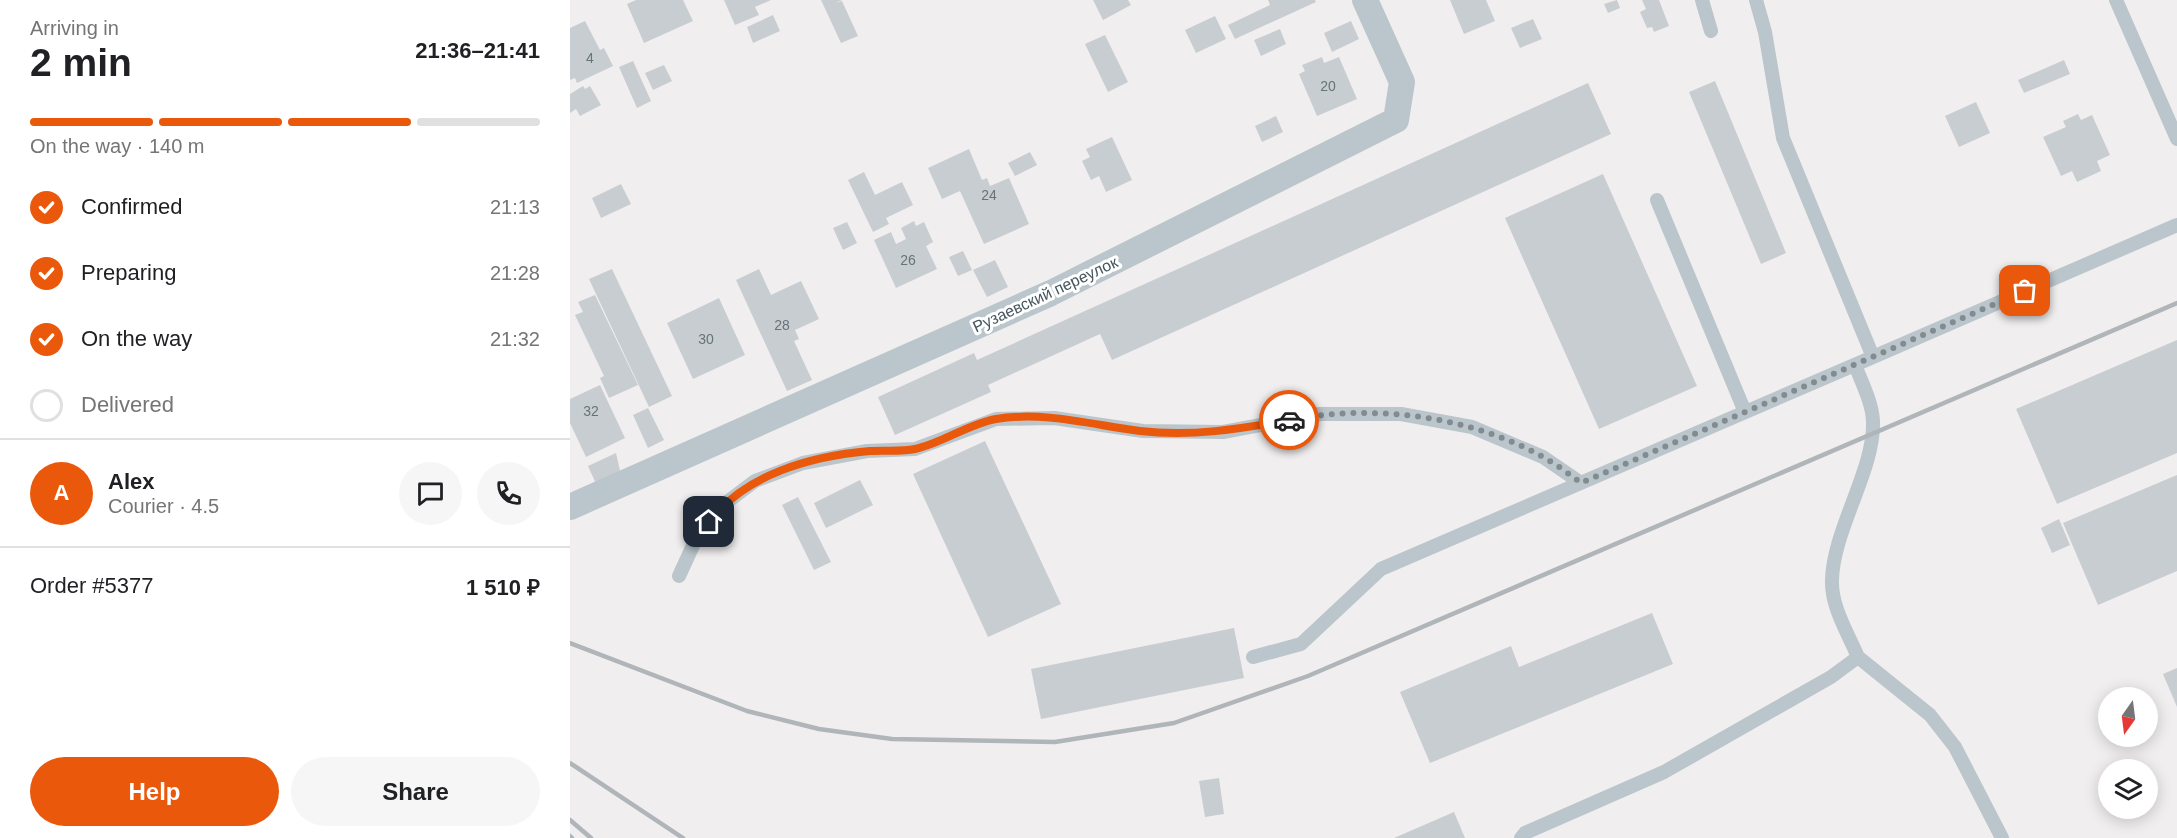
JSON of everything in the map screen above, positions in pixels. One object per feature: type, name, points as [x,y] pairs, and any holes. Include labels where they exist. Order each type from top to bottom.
[{"type":"street","name":"Рузаевский переулок","points":[[570,507],[1051,293],[1396,120],[1402,82],[1365,0]]},
{"type":"lane","points":[[1702,0],[1711,31]]},
{"type":"lane","points":[[1756,0],[1765,32],[1783,138],[1873,357]]},
{"type":"lane","points":[[2116,0],[2177,139]]},
{"type":"lane","points":[[1657,200],[1745,412]]},
{"type":"lane","points":[[1253,657],[1301,644],[1381,569],[2177,225]]},
{"type":"lane","points":[[1855,365],[1872,408],[1872,434],[1836,554],[1832,580],[1834,602],[1858,657],[1930,715],[1955,747],[2002,838]]},
{"type":"lane","points":[[679,576],[696,539],[723,505],[755,481],[804,463],[867,451],[915,449],[996,419],[1054,418],[1143,431],[1223,432],[1320,414],[1401,414],[1473,427],[1543,457],[1581,483]]},
{"type":"lane","points":[[1521,838],[1526,833],[1664,772],[1832,677],[1858,657]]},
{"type":"building","points":[[636,0],[683,0],[693,21],[644,43],[627,4]]},
{"type":"building","points":[[724,0],[771,0],[755,7],[759,15],[735,25]]},
{"type":"building","points":[[821,0],[842,0],[835,3],[842,1],[858,36],[841,43]]},
{"type":"building","points":[[1093,0],[1128,0],[1131,5],[1103,20]]},
{"type":"building","points":[[1268,0],[1315,0],[1316,2],[1235,39],[1228,25],[1270,5]]},
{"type":"building","points":[[1450,0],[1486,0],[1495,21],[1464,34]]},
{"type":"building","points":[[1617,0],[1620,8],[1608,13],[1604,4]]},
{"type":"building","points":[[1642,0],[1659,0],[1669,26],[1654,32],[1652,27],[1647,28],[1640,12],[1646,9]]},
{"type":"building","points":[[773,15],[780,31],[753,43],[747,27]]},
{"type":"building","points":[[1215,16],[1226,39],[1196,53],[1185,30]]},
{"type":"building","points":[[1533,19],[1542,39],[1520,48],[1511,28]]},
{"type":"building","points":[[585,21],[600,50],[604,48],[613,66],[577,83],[575,78],[570,80],[570,28]]},
{"type":"building","points":[[1351,21],[1359,39],[1332,52],[1324,33]]},
{"type":"building","points":[[1280,29],[1286,44],[1261,56],[1254,40]]},
{"type":"building","points":[[1105,35],[1128,82],[1108,92],[1085,44]]},
{"type":"building","points":[[1322,57],[1324,63],[1339,57],[1357,99],[1317,116],[1299,74],[1305,71],[1302,65]]},
{"type":"building","points":[[2064,60],[2070,74],[2024,93],[2018,80]]},
{"type":"building","points":[[633,61],[651,101],[637,108],[619,67]]},
{"type":"building","points":[[664,65],[672,81],[653,90],[645,73]]},
{"type":"building","points":[[1715,81],[1786,253],[1761,264],[1689,92]]},
{"type":"building","points":[[1588,83],[1611,134],[1112,360],[1100,334],[988,385],[991,392],[895,435],[878,397],[974,353],[977,360]]},
{"type":"building","points":[[583,86],[585,89],[590,86],[601,105],[580,116],[576,109],[570,113],[570,94]]},
{"type":"building","points":[[1976,102],[1990,133],[1959,147],[1945,116]]},
{"type":"building","points":[[2078,114],[2081,120],[2092,115],[2110,155],[2097,161],[2101,171],[2077,182],[2072,171],[2061,176],[2043,137],[2066,127],[2063,121]]},
{"type":"building","points":[[1276,116],[1283,132],[1262,142],[1255,126]]},
{"type":"building","points":[[1112,137],[1132,180],[1106,192],[1099,176],[1091,180],[1082,161],[1090,157],[1086,149]]},
{"type":"building","points":[[969,149],[982,180],[987,178],[990,186],[1009,178],[1029,224],[984,244],[960,191],[942,199],[928,168]]},
{"type":"building","points":[[1030,152],[1037,165],[1015,176],[1008,163]]},
{"type":"building","points":[[864,172],[875,195],[902,182],[913,205],[886,218],[889,224],[873,232],[848,180]]},
{"type":"building","points":[[1603,174],[1697,386],[1599,429],[1505,218]]},
{"type":"building","points":[[621,184],[631,204],[601,218],[592,198]]},
{"type":"building","points":[[914,221],[916,226],[924,222],[933,242],[926,246],[937,269],[896,288],[874,240],[891,232],[896,244],[906,239],[901,228]]},
{"type":"building","points":[[847,222],[857,243],[843,250],[833,228]]},
{"type":"building","points":[[963,251],[972,270],[958,276],[949,257]]},
{"type":"building","points":[[995,260],[1008,287],[987,297],[973,270]]},
{"type":"building","points":[[612,269],[672,396],[649,407],[589,279]]},
{"type":"building","points":[[759,269],[771,295],[801,281],[819,319],[795,330],[799,339],[794,341],[812,380],[787,391],[736,280]]},
{"type":"building","points":[[595,295],[638,385],[609,398],[600,378],[604,376],[575,315],[583,312],[578,302]]},
{"type":"building","points":[[719,298],[745,355],[693,379],[667,323]]},
{"type":"building","points":[[2177,340],[2177,453],[2057,504],[2016,409]]},
{"type":"building","points":[[600,385],[625,438],[586,457],[570,423],[570,399]]},
{"type":"building","points":[[648,408],[664,440],[648,448],[633,415]]},
{"type":"building","points":[[985,441],[1061,604],[988,637],[913,474]]},
{"type":"building","points":[[616,453],[621,475],[597,486],[588,466]]},
{"type":"building","points":[[2177,475],[2177,571],[2098,605],[2063,523]]},
{"type":"building","points":[[860,480],[873,505],[826,528],[814,503]]},
{"type":"building","points":[[798,497],[831,562],[814,570],[782,505]]},
{"type":"building","points":[[2059,519],[2070,545],[2052,553],[2041,528]]},
{"type":"building","points":[[1652,613],[1673,664],[1430,763],[1400,692],[1511,646],[1519,667]]},
{"type":"building","points":[[1234,628],[1244,678],[1041,719],[1031,669]]},
{"type":"building","points":[[2177,668],[2177,707],[2163,674]]},
{"type":"building","points":[[1219,778],[1224,814],[1205,817],[1199,781]]},
{"type":"building","points":[[1454,812],[1465,838],[1394,838]]},
{"type":"railway","points":[[570,643],[747,711],[819,729],[892,739],[1055,742],[1174,723],[1308,676],[2177,303]]},
{"type":"railway","points":[[570,763],[683,838]]},
{"type":"railway","points":[[570,820],[591,838]]},
{"type":"way so far","points":[[1289,420],[1320,414],[1401,414],[1473,427],[1543,457],[1581,483],[2025,291]]},
{"type":"route","points":[[709,522],[723,505],[755,481],[804,463],[867,451],[915,449],[996,419],[1054,418],[1143,431],[1223,432],[1289,420]]}]
